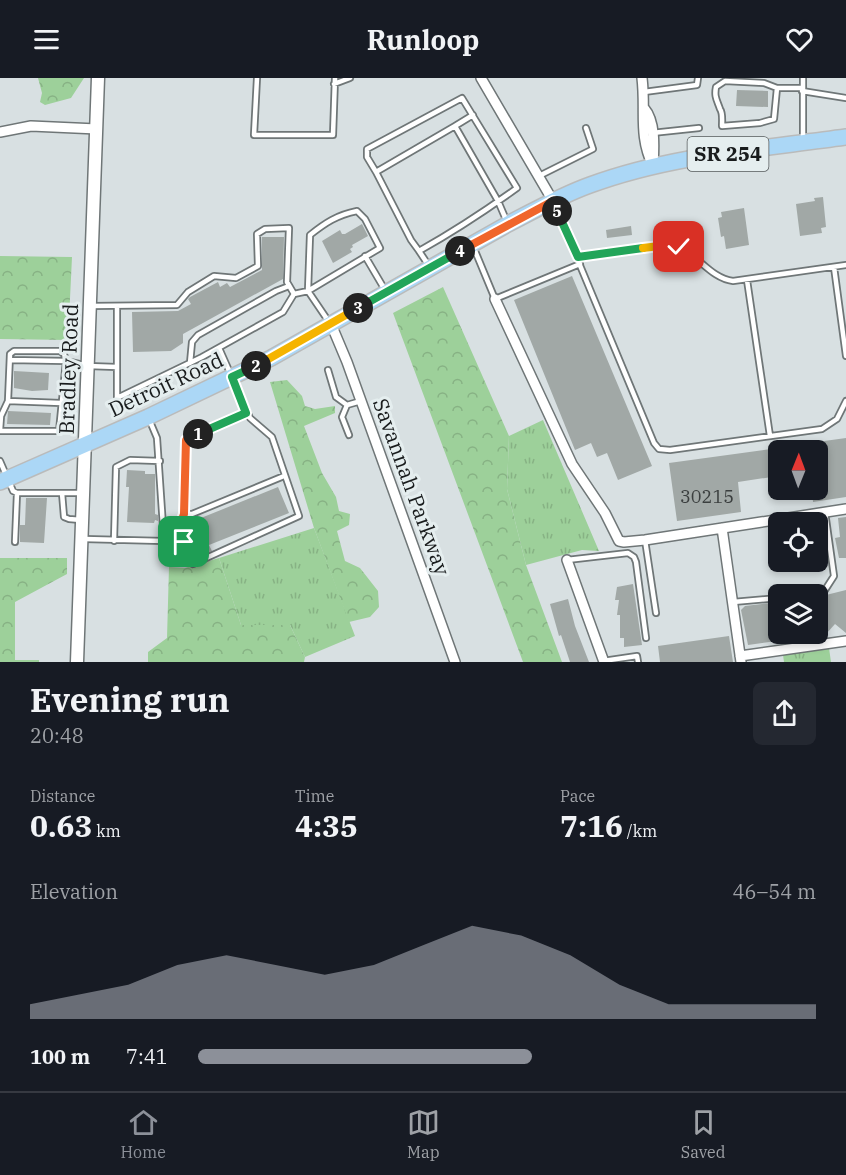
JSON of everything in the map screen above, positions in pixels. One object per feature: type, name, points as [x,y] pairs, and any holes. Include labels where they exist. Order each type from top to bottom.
[{"type":"main road","name":"Detroit Road","points":[[4,481],[232,377],[508,224],[591,184],[652,166],[846,137]]},
{"type":"street","name":"Bradley Road","points":[[76,662],[98,78]]},
{"type":"street","points":[[481,78],[553,201]]},
{"type":"street","points":[[642,78],[644,108],[641,117],[648,134],[645,151],[652,166]]},
{"type":"street","points":[[0,132],[31,126],[96,129]]},
{"type":"street","points":[[495,299],[572,464],[605,513],[618,539],[624,542],[645,540],[768,521]]},
{"type":"street","name":"Savannah Parkway","points":[[331,324],[455,662]]},
{"type":"street","points":[[825,512],[846,508]]},
{"type":"street","points":[[722,528],[740,659],[846,641]]},
{"type":"street","points":[[567,560],[604,662]]},
{"type":"lane","points":[[257,78],[254,135],[333,135],[334,81],[350,78]]},
{"type":"lane","points":[[644,92],[697,85],[698,78]]},
{"type":"lane","points":[[803,78],[803,143]]},
{"type":"lane","points":[[777,88],[774,119],[760,123],[722,126],[722,113],[716,103],[715,93],[716,87],[725,81],[764,82],[777,88],[846,98]]},
{"type":"lane","points":[[419,251],[469,222],[517,188],[462,98],[367,149],[368,157],[411,240],[430,268]]},
{"type":"lane","points":[[376,172],[473,115]]},
{"type":"lane","points":[[454,126],[498,201],[508,224]]},
{"type":"lane","points":[[539,176],[593,149],[586,128]]},
{"type":"lane","points":[[648,134],[699,128]]},
{"type":"lane","points":[[553,201],[658,448],[668,451],[825,428],[837,419],[846,401]]},
{"type":"lane","points":[[117,306],[117,398],[219,348],[283,312],[294,294],[308,291],[380,248],[365,219],[357,211],[325,222],[310,236],[308,291],[331,324]]},
{"type":"lane","points":[[91,306],[177,305],[188,292],[214,276],[236,278],[258,266],[257,234],[265,229],[289,228],[286,282],[294,294]]},
{"type":"lane","points":[[472,244],[495,299],[580,264]]},
{"type":"lane","points":[[578,257],[670,245],[682,249],[724,279],[733,281],[846,265]]},
{"type":"lane","points":[[365,256],[386,291]]},
{"type":"lane","points":[[834,267],[846,356]]},
{"type":"lane","points":[[747,280],[770,436]]},
{"type":"lane","points":[[190,363],[192,342],[198,335],[289,286]]},
{"type":"lane","points":[[219,348],[246,413],[272,437],[299,516],[193,564],[179,528],[184,514],[186,440],[246,413]]},
{"type":"lane","points":[[18,350],[60,351],[64,354],[66,361],[59,432],[0,431],[1,416],[8,400],[10,360],[10,354],[18,350]]},
{"type":"lane","points":[[10,360],[66,361],[88,366],[117,367]]},
{"type":"lane","points":[[328,370],[336,397],[347,405]]},
{"type":"lane","points":[[8,400],[61,403]]},
{"type":"lane","points":[[347,405],[361,401]]},
{"type":"lane","points":[[347,405],[342,417],[349,435]]},
{"type":"lane","points":[[148,417],[157,438],[160,461],[164,541]]},
{"type":"lane","points":[[114,541],[116,467],[130,460],[160,461]]},
{"type":"lane","points":[[0,461],[4,481],[17,494],[83,493]]},
{"type":"lane","points":[[184,514],[192,514],[284,476]]},
{"type":"lane","points":[[62,493],[64,517],[82,520]]},
{"type":"lane","points":[[15,542],[17,494]]},
{"type":"lane","points":[[828,534],[834,578],[828,586]]},
{"type":"lane","points":[[81,538],[184,542]]},
{"type":"lane","points":[[645,540],[656,613]]},
{"type":"lane","points":[[567,560],[628,553],[634,557],[646,638]]},
{"type":"lane","points":[[733,602],[768,598]]},
{"type":"lane","points":[[604,662],[637,656],[638,662]]},
{"type":"green space","points":[[38,78],[84,78],[71,98],[45,105],[40,102],[42,93]]},
{"type":"green space","points":[[0,256],[72,257],[68,340],[0,339]]},
{"type":"green space","points":[[443,287],[509,436],[507,489],[526,565],[562,662],[523,662],[393,313]]},
{"type":"green space","points":[[287,380],[302,396],[305,406],[315,409],[335,406],[335,413],[304,426],[322,473],[336,497],[339,511],[350,514],[349,525],[337,531],[345,561],[360,568],[378,591],[379,607],[370,617],[349,622],[314,528],[270,382]]},
{"type":"green space","points":[[543,420],[599,551],[582,550],[526,565],[507,489],[509,436]]},
{"type":"green space","points":[[314,528],[355,636],[305,657],[290,625],[241,625],[219,558]]},
{"type":"green space","points":[[0,558],[67,558],[67,574],[15,602],[15,660],[39,660],[39,662],[0,662]]},
{"type":"green space","points":[[219,558],[241,625],[290,625],[305,657],[304,662],[148,662],[148,652],[167,638],[169,567],[185,568]]},
{"type":"green space","points":[[829,648],[831,662],[784,662],[783,655]]},
{"type":"building","points":[[737,90],[768,91],[768,107],[736,106]]},
{"type":"building","points":[[823,197],[826,227],[821,228],[822,233],[800,236],[796,204],[815,201],[814,198]]},
{"type":"building","points":[[744,208],[749,245],[726,249],[724,236],[721,237],[718,218],[722,217],[721,212]]},
{"type":"building","points":[[362,224],[368,236],[352,245],[350,249],[352,252],[333,263],[322,241],[340,230],[342,234],[345,234]]},
{"type":"building","points":[[631,226],[632,235],[607,238],[606,230]]},
{"type":"building","points":[[262,237],[284,237],[283,279],[183,334],[183,343],[171,351],[133,352],[132,312],[178,311],[191,304],[188,299],[190,297],[218,282],[220,287],[227,283],[230,287],[262,270]]},
{"type":"building","points":[[572,276],[652,466],[618,480],[607,453],[597,457],[591,443],[575,450],[514,300]]},
{"type":"building","points":[[14,371],[49,373],[48,390],[32,391],[14,388]]},
{"type":"building","points":[[8,411],[51,413],[50,425],[7,424]]},
{"type":"building","points":[[846,438],[846,497],[828,500],[828,440]]},
{"type":"building","points":[[768,449],[768,478],[738,482],[741,512],[677,521],[669,463]]},
{"type":"building","points":[[127,470],[155,474],[155,514],[158,515],[158,521],[155,520],[154,523],[127,522],[129,487],[126,487]]},
{"type":"building","points":[[278,487],[289,513],[209,545],[212,551],[198,556],[186,524]]},
{"type":"building","points":[[26,498],[47,498],[44,543],[20,542],[20,525],[25,525]]},
{"type":"building","points":[[846,517],[846,558],[839,558],[835,538],[840,537],[838,518]]},
{"type":"building","points":[[633,584],[642,645],[624,647],[624,638],[620,638],[620,615],[617,615],[619,600],[615,600],[617,587]]},
{"type":"building","points":[[846,590],[846,633],[835,624],[828,632],[828,594]]},
{"type":"building","points":[[568,599],[575,626],[589,662],[570,662],[561,635],[559,636],[550,604]]},
{"type":"building","points":[[768,603],[768,642],[748,645],[741,610],[745,606]]},
{"type":"building","points":[[729,636],[733,662],[660,662],[658,646]]},
{"type":"route","points":[[184,542],[179,528],[184,514],[186,440],[246,413],[232,377],[271,358],[386,291],[553,201],[578,257],[663,245],[679,247]]}]
